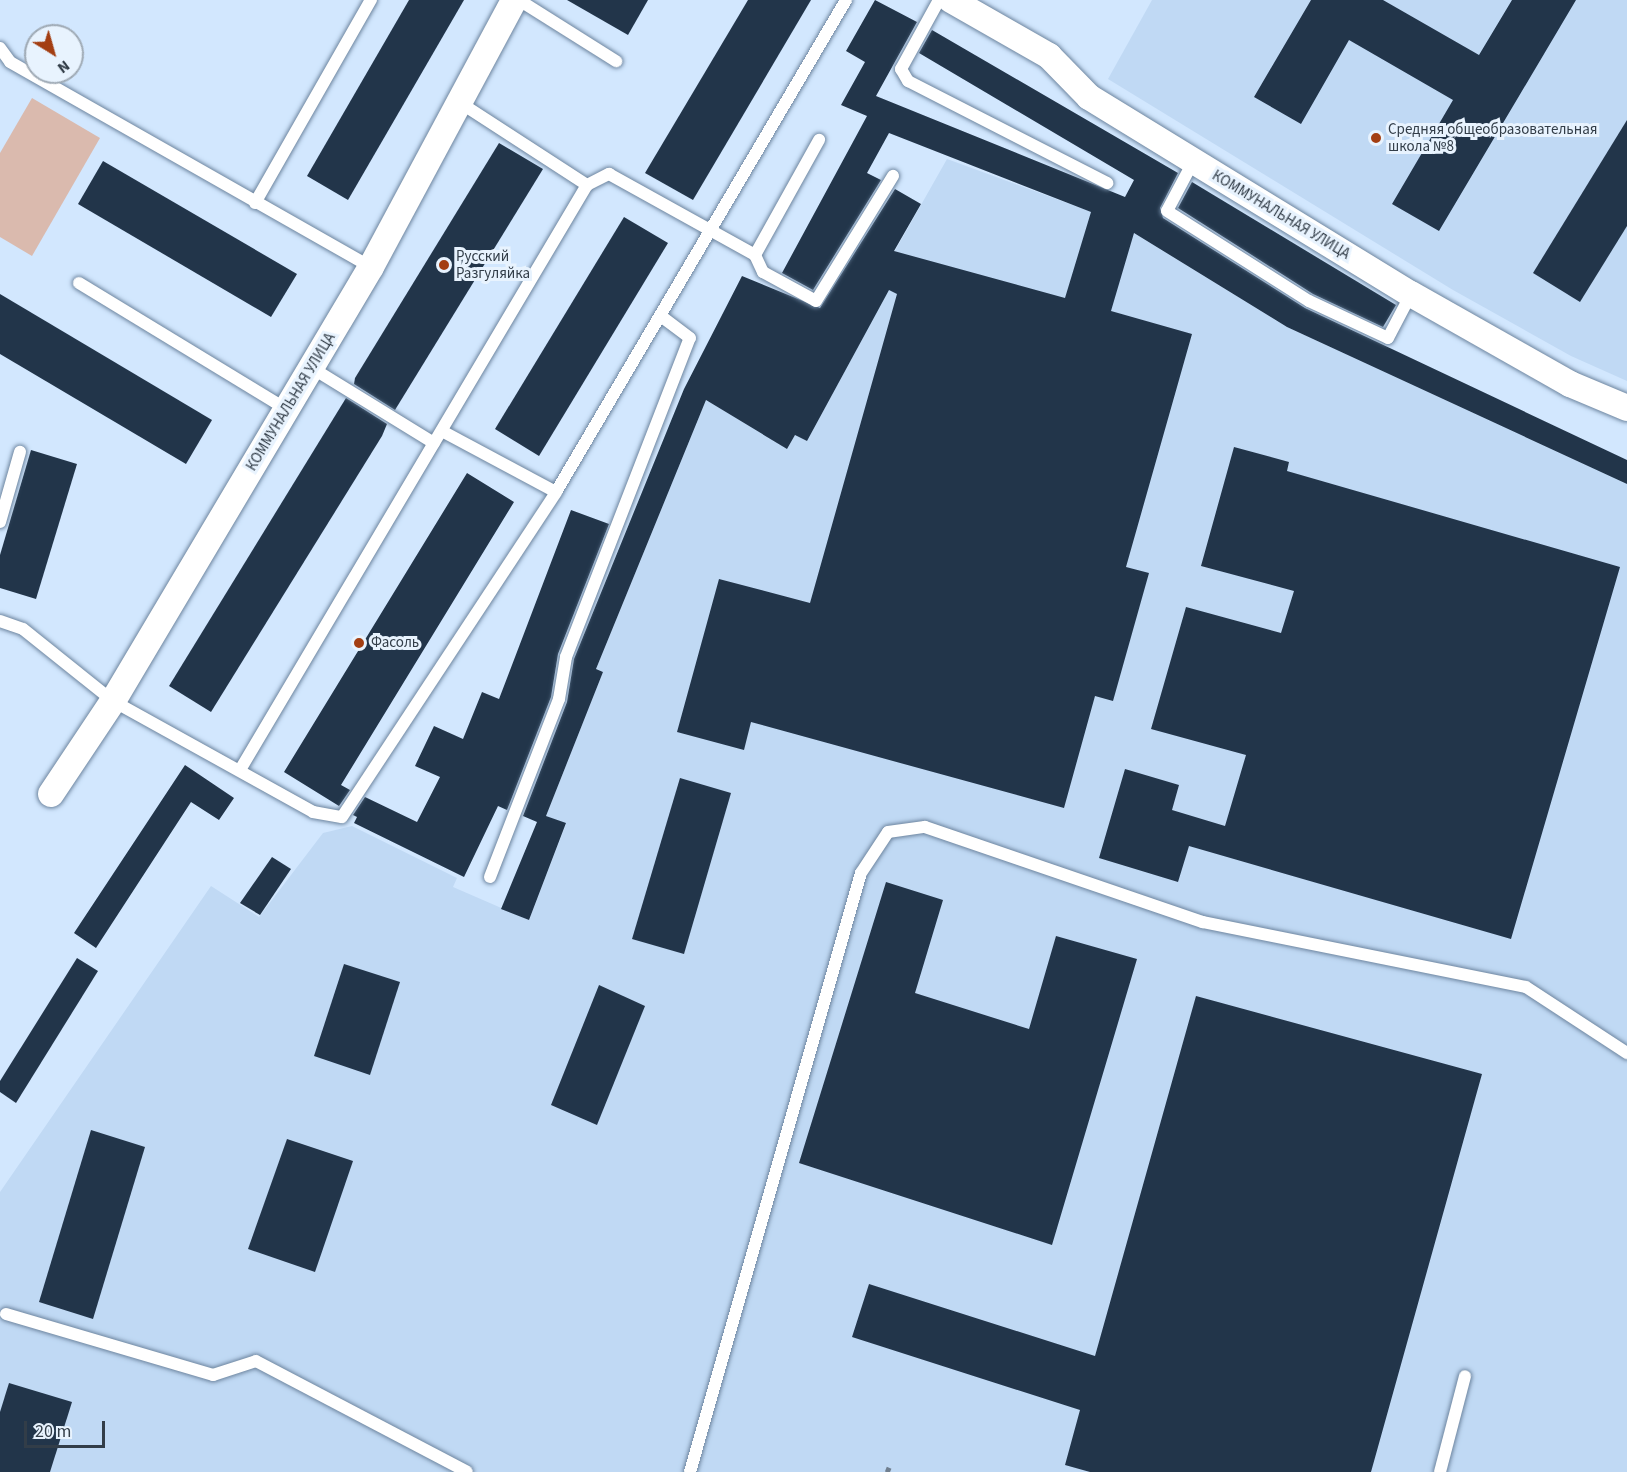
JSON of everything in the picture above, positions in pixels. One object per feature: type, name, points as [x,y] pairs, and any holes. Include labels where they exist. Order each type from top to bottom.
[{"type":"street","name":"КОММУНАЛЬНАЯ УЛИЦА","points":[[51,794],[113,700],[371,267],[514,0]]},
{"type":"street","name":"КОММУНАЛЬНАЯ УЛИЦА","points":[[951,0],[1049,56],[1089,98],[1411,294],[1569,384],[1627,408]]},
{"type":"lane","points":[[255,202],[371,0]]},
{"type":"lane","points":[[519,0],[616,61]]},
{"type":"lane","points":[[0,621],[22,629],[113,700],[313,812],[342,818],[556,492],[846,0]]},
{"type":"lane","points":[[939,0],[901,69],[908,81],[1107,183]]},
{"type":"lane","points":[[0,48],[10,62],[371,267]]},
{"type":"lane","points":[[459,102],[587,185]]},
{"type":"lane","points":[[755,255],[819,140]]},
{"type":"lane","points":[[1193,162],[1167,211],[1309,301],[1388,338],[1411,294]]},
{"type":"lane","points":[[240,770],[587,185],[609,174],[711,228],[755,255],[763,272],[816,301],[893,176]]},
{"type":"lane","points":[[80,283],[286,409]]},
{"type":"lane","points":[[490,878],[559,699],[566,657],[690,338],[661,316]]},
{"type":"lane","points":[[312,368],[434,443]]},
{"type":"lane","points":[[442,430],[556,492]]},
{"type":"lane","points":[[0,522],[20,452]]},
{"type":"lane","points":[[690,1472],[861,873],[888,832],[924,827],[1203,922],[1526,987],[1627,1053]]},
{"type":"lane","points":[[6,1314],[213,1375],[256,1361],[467,1472]]},
{"type":"lane","points":[[1440,1472],[1466,1376]]},
{"type":"shaded area","name":"Средняя общеобразовательная школа №8","points":[[1152,0],[1627,0],[1627,381],[1571,356],[1453,290],[1108,79]]},
{"type":"shaded area","points":[[32,98],[100,138],[32,256],[0,237],[0,153]]},
{"type":"shaded area","points":[[947,159],[1111,219],[1287,327],[1627,484],[1627,1472],[0,1472],[0,1192],[211,886],[259,917],[323,833],[352,826],[457,878],[453,887],[529,920],[566,824],[546,816],[603,672],[596,669],[706,400],[787,449],[795,435],[807,441],[866,332],[853,325]]},
{"type":"building","points":[[409,0],[464,0],[348,200],[307,176]]},
{"type":"building","points":[[567,0],[648,0],[628,35]]},
{"type":"building","points":[[748,0],[811,0],[693,200],[645,173]]},
{"type":"building","points":[[875,0],[917,22],[876,96],[1125,197],[1134,180],[919,53],[932,30],[1178,173],[1160,208],[1163,218],[1305,308],[1627,460],[1627,484],[1287,327],[1134,233],[1111,311],[1192,334],[1126,567],[1149,573],[1113,701],[1095,696],[1064,808],[751,722],[744,750],[677,732],[719,579],[810,603],[897,294],[889,290],[807,441],[795,435],[787,449],[706,400],[596,669],[603,672],[546,816],[566,823],[529,920],[501,909],[537,822],[523,816],[567,702],[574,659],[684,389],[742,276],[820,308],[895,189],[921,204],[894,251],[1065,298],[1091,212],[889,133],[867,173],[881,180],[813,290],[782,273],[867,116],[841,105],[865,62],[846,51]]},
{"type":"building","points":[[1311,0],[1383,0],[1479,55],[1512,0],[1576,0],[1439,231],[1392,204],[1453,100],[1349,40],[1301,124],[1254,97]]},
{"type":"building","points":[[1627,120],[1627,226],[1580,302],[1533,273]]},
{"type":"building","points":[[499,143],[543,169],[395,410],[354,384],[355,378]]},
{"type":"building","points":[[103,161],[297,274],[271,317],[78,204]]},
{"type":"building","points":[[1192,182],[1396,305],[1383,327],[1313,294],[1178,208]]},
{"type":"building","points":[[624,217],[668,243],[539,456],[495,429]]},
{"type":"building","points":[[0,294],[212,420],[186,464],[0,354]]},
{"type":"building","points":[[346,398],[387,424],[382,436],[211,712],[169,686]]},
{"type":"building","points":[[1234,447],[1289,462],[1287,471],[1620,567],[1511,939],[1189,846],[1178,882],[1099,858],[1125,769],[1179,785],[1172,810],[1225,826],[1246,755],[1151,729],[1186,607],[1281,633],[1294,591],[1201,566]]},
{"type":"building","points":[[31,450],[77,464],[36,599],[0,588],[0,555]]},
{"type":"building","points":[[467,473],[514,502],[341,785],[350,790],[339,806],[284,772]]},
{"type":"building","points":[[571,510],[609,524],[558,654],[551,697],[507,810],[498,806],[464,877],[354,823],[357,817],[353,815],[365,797],[417,822],[440,777],[415,766],[434,726],[463,739],[482,692],[499,699]]},
{"type":"building","points":[[185,765],[234,798],[219,820],[191,802],[96,948],[74,933]]},
{"type":"building","points":[[680,778],[731,793],[684,954],[632,939]]},
{"type":"building","points":[[272,857],[291,869],[260,915],[240,903]]},
{"type":"building","points":[[886,882],[943,900],[915,993],[1029,1029],[1056,936],[1137,959],[1052,1245],[799,1163]]},
{"type":"building","points":[[77,958],[98,971],[16,1103],[0,1092],[0,1081]]},
{"type":"building","points":[[344,964],[400,982],[370,1075],[314,1056]]},
{"type":"building","points":[[599,985],[645,1006],[597,1125],[551,1105]]},
{"type":"building","points":[[1196,996],[1482,1074],[1371,1472],[1090,1472],[1065,1465],[1080,1410],[852,1337],[869,1284],[1095,1356]]},
{"type":"building","points":[[91,1130],[145,1147],[93,1319],[39,1302]]},
{"type":"building","points":[[287,1139],[353,1161],[315,1272],[248,1249]]},
{"type":"building","points":[[9,1383],[72,1402],[50,1472],[0,1472],[0,1412]]},
{"type":"railway","points":[[887,1472],[889,1467]]},
{"type":"place","name":"Средняя общеобразовательная школа №8","points":[[1376,138]]},
{"type":"place","name":"Русский Разгуляйка","points":[[444,265]]},
{"type":"place","name":"Фасоль","points":[[359,643]]}]
